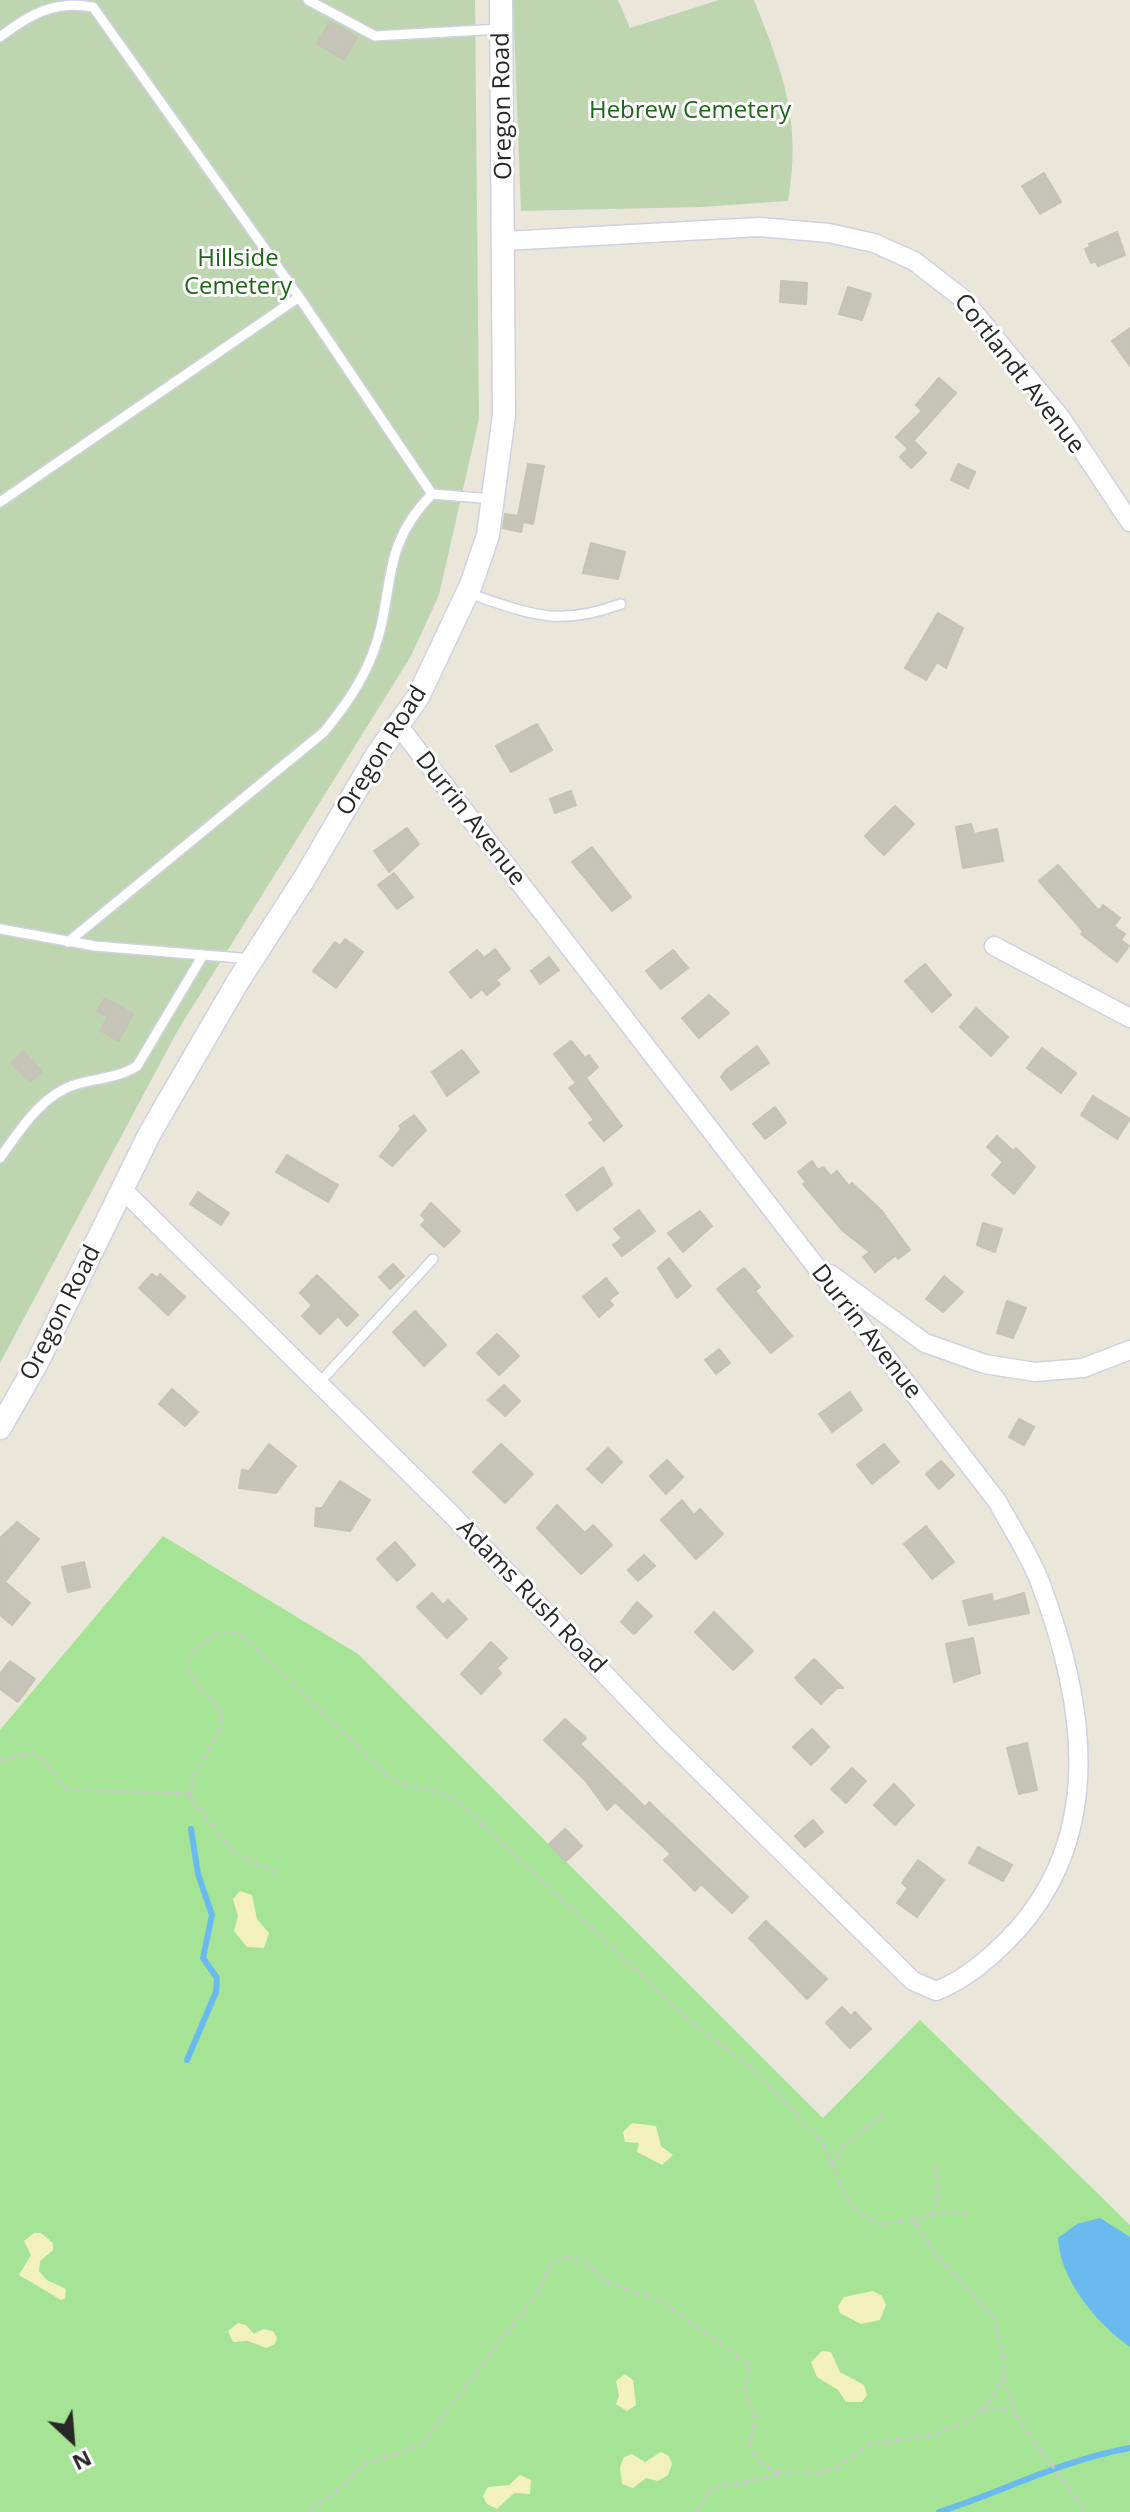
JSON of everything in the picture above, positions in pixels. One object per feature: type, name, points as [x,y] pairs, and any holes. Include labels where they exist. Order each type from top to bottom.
[{"type":"street","name":"Oregon Road","points":[[0,1428],[38,1361],[150,1133],[252,959],[418,697],[467,593],[488,535],[504,415],[501,0]]},
{"type":"street","name":"Cortlandt Avenue","points":[[505,241],[759,227],[829,233],[874,243],[914,261],[962,298],[1061,418],[1130,522]]},
{"type":"street","name":"Durrin Avenue","points":[[398,725],[997,1501],[1039,1580],[1071,1690],[1079,1752],[1079,1795],[1070,1838],[1056,1874],[1038,1906],[1003,1945],[958,1982],[946,1987]]},
{"type":"street","points":[[994,946],[1130,1018]]},
{"type":"street","name":"Adams Rush Road","points":[[122,1189],[319,1383],[663,1735],[913,1981],[936,1991],[946,1987]]},
{"type":"street","points":[[811,1261],[925,1343],[985,1364],[1035,1372],[1071,1369],[1130,1350]]},
{"type":"lane","points":[[308,0],[375,36],[501,29]]},
{"type":"lane","points":[[0,37],[39,9],[57,2],[77,2],[93,7],[299,297],[432,494]]},
{"type":"lane","points":[[0,502],[299,297]]},
{"type":"lane","points":[[68,942],[324,732],[354,695],[374,651],[390,566],[409,517],[432,494],[493,499]]},
{"type":"lane","points":[[467,593],[544,618],[590,616],[621,604]]},
{"type":"lane","points":[[0,929],[68,942],[252,959]]},
{"type":"lane","points":[[0,1158],[32,1115],[52,1096],[73,1085],[125,1074],[137,1066],[203,955]]},
{"type":"lane","points":[[319,1383],[433,1259]]},
{"type":"path","points":[[275,1872],[234,1853],[206,1822],[189,1795],[191,1781],[220,1726],[222,1714],[194,1682],[188,1666],[189,1655],[218,1632],[240,1633],[388,1776],[397,1782],[447,1793],[462,1805],[690,2021],[734,2053],[776,2092],[822,2142],[847,2199],[862,2215],[880,2224],[946,2212],[969,2214]]},
{"type":"path","points":[[0,1760],[33,1754],[43,1760],[66,1788],[72,1790],[189,1795]]},
{"type":"path","points":[[832,2166],[842,2148],[883,2114]]},
{"type":"path","points":[[930,2217],[938,2202],[935,2165]]},
{"type":"path","points":[[913,2220],[941,2260],[990,2311],[1002,2345],[1003,2377],[1014,2413],[1086,2512]]},
{"type":"path","points":[[306,2512],[327,2499],[365,2464],[421,2445],[539,2291],[552,2262],[569,2257],[582,2260],[608,2283],[668,2304],[750,2365],[744,2389],[756,2419],[749,2445],[761,2463],[790,2473]]},
{"type":"path","points":[[982,2410],[1003,2377]]},
{"type":"path","points":[[696,2512],[710,2491],[718,2487],[790,2473],[828,2472],[871,2443],[936,2433],[982,2410],[999,2408],[1014,2413]]},
{"type":"green space","name":"Hillside Cemetery","points":[[0,0],[475,0],[479,419],[439,595],[411,656],[178,1030],[0,1363]]},
{"type":"green space","name":"Hebrew Cemetery","points":[[513,0],[618,0],[630,28],[719,0],[754,0],[774,51],[791,121],[793,146],[788,201],[701,207],[521,211]]},
{"type":"green space","points":[[163,1536],[358,1654],[823,2118],[920,2020],[1130,2225],[1130,2512],[0,2512],[0,1730]]},
{"type":"sand","points":[[240,1891],[252,1895],[257,1919],[269,1933],[264,1948],[247,1947],[234,1931],[238,1916],[233,1899]]},
{"type":"sand","points":[[632,2123],[656,2126],[661,2146],[673,2155],[662,2165],[637,2152],[639,2143],[625,2142],[623,2132]]},
{"type":"sand","points":[[34,2233],[41,2233],[53,2243],[53,2250],[40,2261],[39,2271],[47,2280],[66,2289],[65,2299],[61,2300],[19,2275],[31,2255],[24,2241]]},
{"type":"sand","points":[[873,2291],[882,2296],[886,2305],[880,2320],[861,2324],[840,2313],[838,2306],[844,2297]]},
{"type":"sand","points":[[238,2323],[246,2325],[254,2334],[263,2329],[273,2331],[277,2338],[275,2344],[266,2348],[248,2341],[233,2342],[228,2331]]},
{"type":"sand","points":[[822,2351],[831,2352],[840,2372],[864,2385],[867,2395],[862,2402],[846,2402],[838,2390],[817,2377],[811,2362]]},
{"type":"sand","points":[[625,2374],[633,2380],[636,2405],[627,2411],[616,2404],[619,2396],[616,2381]]},
{"type":"sand","points":[[661,2452],[669,2456],[672,2464],[668,2475],[658,2481],[646,2478],[633,2488],[622,2484],[620,2467],[624,2457],[632,2454],[645,2462]]},
{"type":"sand","points":[[520,2475],[531,2480],[530,2494],[514,2493],[497,2509],[487,2504],[483,2496],[488,2487],[509,2485]]},
{"type":"water","points":[[1100,2218],[1130,2237],[1130,2347],[1105,2326],[1082,2299],[1060,2254],[1058,2238],[1077,2224]]},
{"type":"building","points":[[330,22],[357,37],[344,60],[317,44]]},
{"type":"building","points":[[1044,173],[1061,202],[1040,214],[1022,186]]},
{"type":"building","points":[[1117,232],[1125,255],[1098,266],[1095,261],[1091,263],[1085,249],[1090,247],[1089,244]]},
{"type":"building","points":[[781,281],[807,283],[806,304],[780,302]]},
{"type":"building","points":[[848,287],[871,294],[862,320],[839,314]]},
{"type":"building","points":[[1130,328],[1130,366],[1112,341]]},
{"type":"building","points":[[939,378],[956,393],[907,448],[896,437],[922,411],[916,405]]},
{"type":"building","points":[[915,442],[926,453],[911,468],[900,457]]},
{"type":"building","points":[[528,464],[544,466],[533,524],[523,522],[521,532],[503,528],[505,514],[518,516]]},
{"type":"building","points":[[958,464],[975,472],[968,488],[951,480]]},
{"type":"building","points":[[591,543],[625,552],[618,579],[583,573]]},
{"type":"building","points":[[938,613],[963,628],[946,668],[937,662],[926,680],[905,668]]},
{"type":"building","points":[[537,724],[552,750],[511,772],[496,746]]},
{"type":"building","points":[[571,791],[576,805],[555,813],[550,799]]},
{"type":"building","points":[[895,806],[914,824],[884,855],[865,836]]},
{"type":"building","points":[[971,824],[974,834],[997,829],[1003,861],[963,868],[956,827]]},
{"type":"building","points":[[407,828],[419,844],[389,872],[374,851]]},
{"type":"building","points":[[592,847],[631,897],[612,911],[572,862]]},
{"type":"building","points":[[1058,865],[1099,911],[1103,905],[1120,918],[1114,926],[1125,934],[1121,940],[1129,946],[1117,962],[1081,934],[1083,931],[1039,881]]},
{"type":"building","points":[[394,873],[413,897],[397,909],[378,885]]},
{"type":"building","points":[[345,939],[363,952],[336,988],[313,971],[335,942],[340,946]]},
{"type":"building","points":[[495,949],[510,969],[496,980],[500,984],[487,995],[482,989],[471,998],[450,972],[477,950],[484,958]]},
{"type":"building","points":[[673,950],[688,968],[661,989],[646,971]]},
{"type":"building","points":[[549,957],[559,970],[540,984],[531,971]]},
{"type":"building","points":[[925,964],[951,995],[932,1012],[905,981]]},
{"type":"building","points":[[709,995],[729,1013],[699,1038],[682,1018]]},
{"type":"building","points":[[105,998],[133,1014],[118,1041],[100,1030],[108,1017],[97,1011]]},
{"type":"building","points":[[976,1008],[1008,1037],[991,1056],[960,1027]]},
{"type":"building","points":[[571,1041],[585,1058],[589,1055],[598,1067],[586,1078],[622,1126],[604,1141],[589,1123],[594,1120],[569,1088],[576,1083],[554,1054]]},
{"type":"building","points":[[757,1046],[769,1063],[731,1090],[721,1077]]},
{"type":"building","points":[[1042,1048],[1076,1073],[1061,1093],[1027,1068]]},
{"type":"building","points":[[462,1050],[479,1072],[447,1096],[432,1072]]},
{"type":"building","points":[[23,1051],[42,1071],[30,1082],[11,1063]]},
{"type":"building","points":[[1093,1096],[1130,1119],[1117,1139],[1081,1115]]},
{"type":"building","points":[[775,1107],[786,1123],[765,1139],[753,1124]]},
{"type":"building","points":[[414,1115],[426,1130],[392,1166],[380,1156],[401,1129],[399,1126]]},
{"type":"building","points":[[997,1136],[1013,1151],[1016,1148],[1035,1167],[1014,1194],[992,1175],[1003,1162],[987,1147]]},
{"type":"building","points":[[287,1155],[338,1185],[328,1202],[276,1172]]},
{"type":"building","points":[[812,1161],[818,1170],[823,1167],[831,1176],[837,1171],[849,1186],[852,1183],[882,1211],[910,1250],[898,1259],[896,1255],[875,1272],[863,1257],[870,1252],[843,1231],[803,1184],[806,1182],[798,1172]]},
{"type":"building","points":[[603,1167],[612,1185],[577,1211],[566,1195]]},
{"type":"building","points":[[198,1192],[229,1213],[221,1225],[190,1204]]},
{"type":"building","points":[[431,1203],[460,1231],[444,1247],[421,1225],[426,1220],[421,1215]]},
{"type":"building","points":[[639,1210],[655,1231],[622,1256],[613,1245],[622,1238],[614,1229]]},
{"type":"building","points":[[700,1211],[712,1226],[683,1252],[668,1233]]},
{"type":"building","points":[[983,1223],[1002,1229],[995,1252],[977,1245]]},
{"type":"building","points":[[669,1258],[691,1286],[677,1298],[658,1268]]},
{"type":"building","points":[[393,1264],[404,1276],[390,1289],[379,1277]]},
{"type":"building","points":[[744,1268],[760,1287],[755,1291],[792,1336],[771,1353],[717,1289]]},
{"type":"building","points":[[152,1274],[157,1278],[160,1274],[185,1297],[168,1315],[139,1288]]},
{"type":"building","points":[[317,1275],[358,1315],[347,1326],[338,1316],[320,1334],[302,1316],[312,1305],[300,1293]]},
{"type":"building","points":[[944,1276],[963,1292],[943,1312],[926,1299]]},
{"type":"building","points":[[606,1278],[618,1293],[609,1300],[613,1305],[599,1317],[583,1297]]},
{"type":"building","points":[[1007,1301],[1026,1308],[1013,1338],[997,1333]]},
{"type":"building","points":[[415,1311],[446,1345],[424,1366],[393,1332]]},
{"type":"building","points":[[497,1334],[519,1356],[499,1375],[477,1353]]},
{"type":"building","points":[[719,1349],[730,1363],[716,1374],[705,1360]]},
{"type":"building","points":[[504,1385],[520,1401],[505,1416],[488,1400]]},
{"type":"building","points":[[172,1389],[198,1412],[185,1426],[159,1404]]},
{"type":"building","points":[[850,1392],[862,1410],[832,1432],[819,1414]]},
{"type":"building","points":[[1019,1419],[1034,1427],[1024,1445],[1009,1437]]},
{"type":"building","points":[[269,1444],[296,1466],[276,1493],[239,1488],[242,1470],[249,1471]]},
{"type":"building","points":[[501,1444],[533,1474],[505,1503],[473,1472]]},
{"type":"building","points":[[884,1444],[899,1462],[872,1484],[857,1465]]},
{"type":"building","points":[[608,1448],[622,1462],[602,1483],[587,1469]]},
{"type":"building","points":[[667,1460],[683,1477],[666,1494],[650,1476]]},
{"type":"building","points":[[941,1461],[954,1475],[939,1489],[926,1474]]},
{"type":"building","points":[[340,1481],[370,1500],[350,1531],[315,1526],[316,1508],[322,1508]]},
{"type":"building","points":[[682,1500],[694,1515],[700,1509],[723,1534],[696,1559],[661,1520]]},
{"type":"building","points":[[557,1505],[585,1533],[593,1525],[612,1545],[581,1574],[537,1528]]},
{"type":"building","points":[[17,1522],[39,1539],[5,1582],[30,1603],[12,1625],[0,1615],[0,1538]]},
{"type":"building","points":[[926,1526],[954,1562],[932,1579],[904,1544]]},
{"type":"building","points":[[395,1542],[415,1565],[397,1581],[377,1559]]},
{"type":"building","points":[[644,1555],[655,1566],[638,1581],[628,1570]]},
{"type":"building","points":[[84,1562],[90,1587],[68,1592],[62,1567]]},
{"type":"building","points":[[432,1593],[443,1605],[448,1600],[467,1619],[447,1638],[417,1607]]},
{"type":"building","points":[[1024,1593],[1029,1613],[969,1625],[963,1601],[992,1594],[993,1602]]},
{"type":"building","points":[[637,1602],[652,1616],[634,1634],[621,1622]]},
{"type":"building","points":[[714,1612],[753,1651],[733,1670],[695,1632]]},
{"type":"building","points":[[973,1638],[980,1673],[954,1682],[946,1644]]},
{"type":"building","points":[[491,1642],[507,1658],[497,1668],[501,1673],[481,1694],[461,1674]]},
{"type":"building","points":[[814,1659],[843,1688],[837,1688],[821,1704],[795,1678]]},
{"type":"building","points":[[10,1661],[35,1679],[18,1702],[0,1689],[0,1674]]},
{"type":"building","points":[[565,1719],[586,1738],[580,1744],[645,1807],[649,1802],[748,1897],[732,1913],[701,1884],[695,1891],[664,1860],[671,1854],[615,1802],[607,1810],[585,1780],[544,1740]]},
{"type":"building","points":[[812,1729],[829,1747],[811,1765],[793,1747]]},
{"type":"building","points":[[1027,1743],[1037,1790],[1019,1794],[1007,1748]]},
{"type":"building","points":[[852,1768],[866,1781],[846,1803],[831,1789]]},
{"type":"building","points":[[894,1784],[914,1805],[895,1825],[874,1805]]},
{"type":"building","points":[[813,1820],[823,1832],[805,1847],[795,1836]]},
{"type":"building","points":[[565,1829],[582,1846],[566,1861],[549,1844]]},
{"type":"building","points":[[978,1847],[1012,1865],[1003,1881],[969,1863]]},
{"type":"building","points":[[918,1860],[944,1880],[917,1917],[897,1903],[908,1888],[902,1883]]},
{"type":"building","points":[[766,1921],[827,1979],[807,1999],[749,1938]]},
{"type":"building","points":[[842,2007],[851,2016],[855,2012],[871,2029],[850,2048],[826,2023]]},
{"type":"waterway","points":[[187,2060],[216,1992],[217,1978],[203,1958],[212,1915],[198,1874],[191,1829]]},
{"type":"waterway","points":[[939,2512],[1057,2468],[1130,2448]]}]
